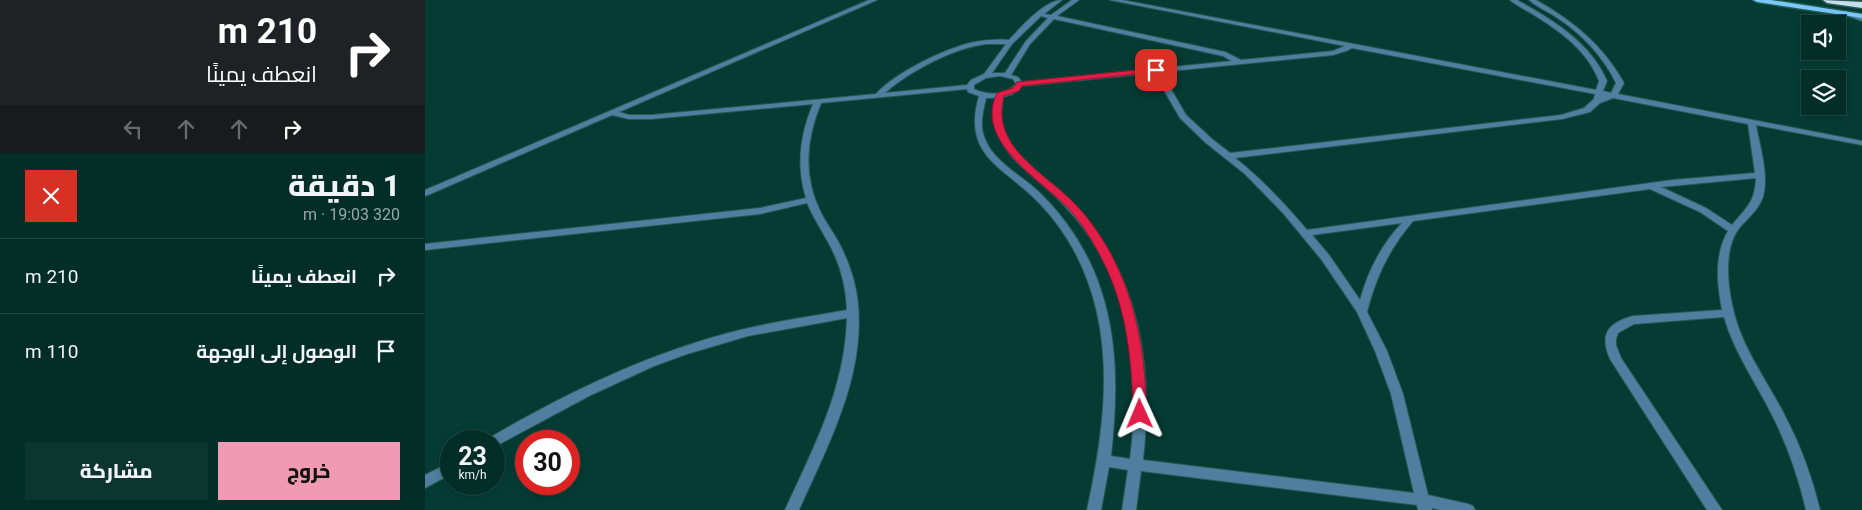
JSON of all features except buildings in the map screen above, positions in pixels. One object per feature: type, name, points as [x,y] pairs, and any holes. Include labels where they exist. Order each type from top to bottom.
[{"type":"highway","points":[[1827,0],[1862,5]]},
{"type":"main road","points":[[1757,0],[1862,17]]},
{"type":"street","points":[[425,193],[874,0]]},
{"type":"street","points":[[987,76],[1009,42],[1038,14],[1059,0]]},
{"type":"street","points":[[1007,75],[1021,50],[1052,18],[1076,0]]},
{"type":"street","points":[[1113,0],[1351,45],[1597,97],[1614,95],[1862,142]]},
{"type":"street","points":[[1229,156],[1563,117],[1587,110],[1597,97],[1603,81],[1592,59],[1568,36],[1513,0]]},
{"type":"street","points":[[1532,0],[1575,28],[1600,51],[1613,68],[1620,83],[1614,95]]},
{"type":"street","points":[[1038,14],[1225,54],[1239,62]]},
{"type":"street","points":[[878,96],[892,83],[962,47],[981,43],[1009,42]]},
{"type":"street","points":[[1019,84],[1333,53],[1344,50],[1351,45]]},
{"type":"street","points":[[1585,51],[1600,51]]},
{"type":"street","points":[[1156,70],[1183,116],[1209,142],[1229,156],[1267,191],[1305,233],[1344,283],[1362,312],[1381,350],[1397,394],[1424,505]]},
{"type":"street","points":[[970,87],[972,82],[987,76],[1007,75],[1016,78],[1019,84]]},
{"type":"street","points":[[970,87],[974,92],[983,95],[1000,95],[1016,89],[1019,84]]},
{"type":"street","points":[[613,113],[629,117],[651,117],[970,87]]},
{"type":"street","points":[[983,95],[978,124],[981,140],[995,158],[1035,193],[1054,214],[1071,238],[1086,265],[1098,295],[1106,329],[1110,368],[1109,412],[1094,510]]},
{"type":"street","points":[[1000,95],[996,109],[997,122],[1003,138],[1014,155],[1054,188],[1075,210],[1093,234],[1109,262],[1123,293],[1133,328],[1139,368],[1140,414],[1136,465],[1129,510]]},
{"type":"street","points":[[792,510],[822,447],[841,395],[850,359],[853,313],[843,264],[810,200],[805,173],[805,141],[812,114],[818,102]]},
{"type":"street","points":[[1752,122],[1759,175],[1757,198],[1752,209],[1733,230],[1725,255],[1723,269],[1729,313],[1746,358],[1777,411],[1795,450],[1807,482],[1813,510]]},
{"type":"street","points":[[1305,233],[1650,186],[1759,175]]},
{"type":"street","points":[[1650,186],[1695,205],[1733,230]]},
{"type":"street","points":[[425,248],[760,211],[810,200]]},
{"type":"street","points":[[1362,312],[1368,284],[1378,259],[1392,238],[1410,219]]},
{"type":"street","points":[[505,436],[578,395],[685,350],[747,332],[853,313]]},
{"type":"street","points":[[1715,510],[1616,359],[1611,348],[1610,338],[1613,330],[1621,324],[1633,320],[1729,313]]},
{"type":"street","points":[[1103,461],[1468,510]]},
{"type":"street","points":[[425,482],[440,473]]},
{"type":"route","points":[[1140,414],[1139,368],[1133,328],[1123,293],[1109,262],[1093,234],[1075,210],[1054,188],[1014,155],[1003,138],[997,122],[996,109],[1000,95],[1016,89],[1019,84],[1156,70]]}]
